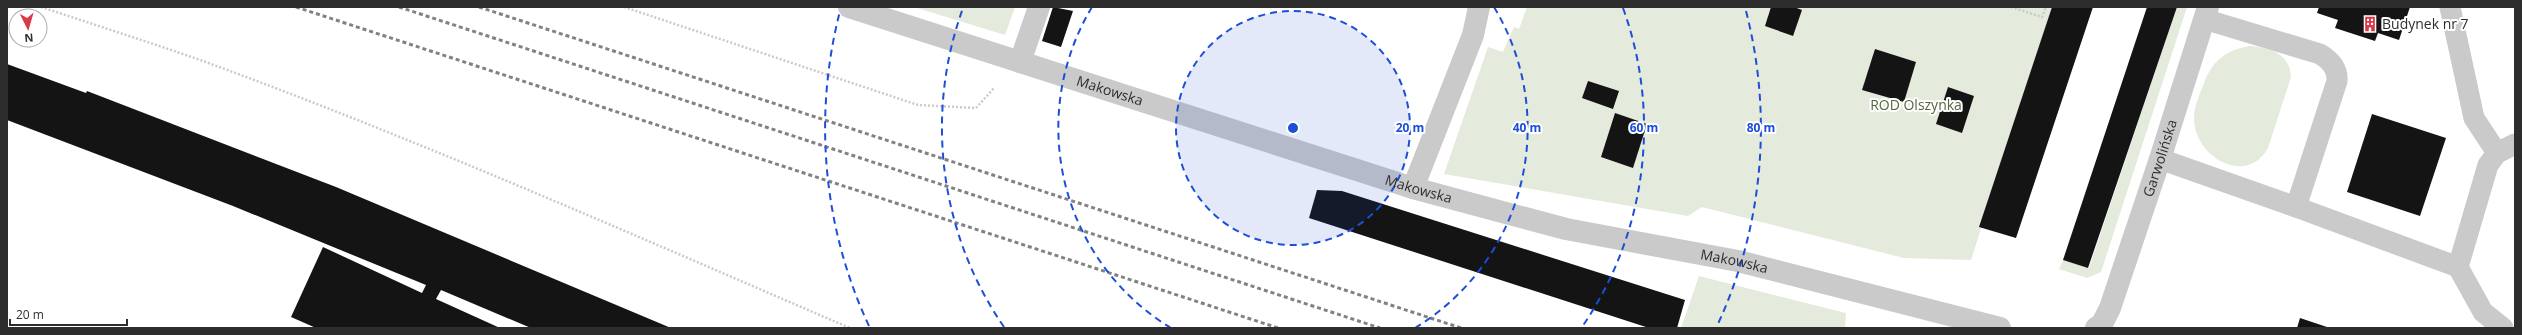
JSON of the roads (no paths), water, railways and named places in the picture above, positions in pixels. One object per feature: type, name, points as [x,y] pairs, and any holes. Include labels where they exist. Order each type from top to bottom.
[{"type":"street","name":"Makowska","points":[[849,7],[1413,188],[1566,229],[1738,261],[2000,328]]},
{"type":"street","points":[[1020,62],[1038,7]]},
{"type":"street","points":[[1413,188],[1473,35],[1479,7]]},
{"type":"street","name":"Garwolińska","points":[[2096,328],[2102,324],[2110,308],[2160,159],[2206,13]]},
{"type":"lane","points":[[2450,7],[2474,118],[2506,149],[2488,165],[2458,267]]},
{"type":"lane","points":[[2206,13],[2320,54],[2331,62],[2337,76],[2337,81],[2296,207]]},
{"type":"lane","points":[[2160,159],[2296,207],[2458,267],[2482,312],[2503,328]]},
{"type":"railway","points":[[296,7],[1278,328]]},
{"type":"railway","points":[[399,7],[1380,328]]},
{"type":"railway","points":[[479,7],[1461,328]]},
{"type":"place","name":"Budynek nr 7","points":[[2370,24]]},
{"type":"park label","name":"ROD Olszynka","points":[[1916,105]]}]
